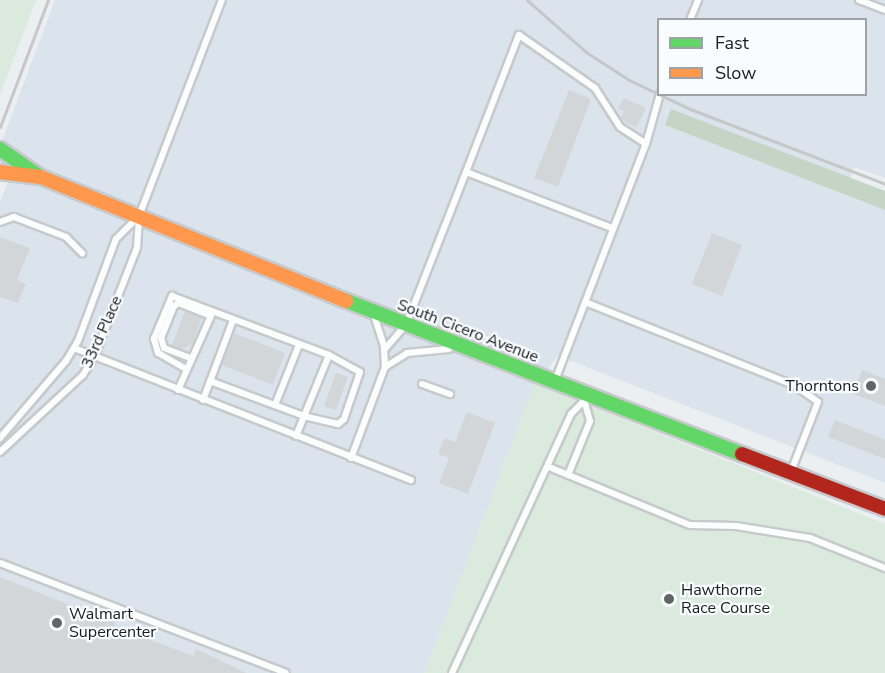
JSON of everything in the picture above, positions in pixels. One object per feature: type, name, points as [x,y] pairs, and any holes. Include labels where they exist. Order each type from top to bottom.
[{"type":"main road","name":"South Cicero Avenue","points":[[0,149],[41,177],[555,383],[586,400],[790,472],[885,509]]},
{"type":"main road","name":"South Cicero Avenue","points":[[0,172],[41,177]]},
{"type":"lane","name":"33rd Place","points":[[0,452],[84,375],[93,357],[137,248],[139,216],[222,0]]},
{"type":"lane","points":[[691,18],[698,0]]},
{"type":"lane","points":[[859,0],[885,10]]},
{"type":"lane","points":[[384,350],[406,325],[519,35],[595,88],[620,127],[646,144]]},
{"type":"lane","points":[[555,383],[612,228],[646,144],[659,96]]},
{"type":"lane","points":[[466,172],[612,228]]},
{"type":"lane","name":"33rd Place","points":[[0,438],[74,348],[116,239],[139,216]]},
{"type":"lane","points":[[0,222],[14,218],[66,237],[82,253]]},
{"type":"lane","points":[[186,369],[158,353],[154,339],[172,296],[328,356],[360,372],[347,412],[338,424],[304,416],[210,381]]},
{"type":"lane","points":[[585,302],[794,385],[818,402],[790,472]]},
{"type":"lane","points":[[178,390],[190,358],[195,356],[211,316],[178,303],[174,306],[161,338],[164,348],[190,358]]},
{"type":"lane","points":[[351,458],[385,367],[384,350],[372,311]]},
{"type":"lane","points":[[203,400],[233,320]]},
{"type":"lane","points":[[275,405],[300,345]]},
{"type":"lane","points":[[74,348],[411,480]]},
{"type":"lane","points":[[385,367],[407,353],[464,348]]},
{"type":"lane","points":[[296,436],[328,356]]},
{"type":"lane","points":[[422,384],[450,394]]},
{"type":"lane","points":[[452,673],[549,467],[571,414],[586,400]]},
{"type":"lane","points":[[568,475],[590,421],[586,400]]},
{"type":"lane","points":[[549,467],[690,525],[736,526],[810,538],[885,568]]},
{"type":"lane","points":[[0,563],[286,673]]},
{"type":"shaded area","points":[[55,0],[885,0],[885,178],[854,167],[844,194],[885,210],[885,483],[558,356],[535,384],[425,673],[0,673],[0,202],[12,171],[0,165],[0,146]]},
{"type":"green space","points":[[0,0],[36,0],[0,95]]},
{"type":"green space","points":[[671,109],[885,191],[885,210],[665,125]]},
{"type":"green space","name":"Hawthorne Race Course","points":[[535,384],[885,524],[885,673],[425,673]]},
{"type":"building","points":[[569,90],[591,99],[558,187],[534,178]]},
{"type":"building","points":[[624,98],[646,108],[636,128],[621,119],[624,111],[618,108]]},
{"type":"building","points":[[712,233],[742,245],[722,296],[692,284]]},
{"type":"building","points":[[0,237],[30,248],[17,280],[26,284],[18,303],[0,297]]},
{"type":"building","points":[[185,311],[202,318],[192,344],[182,349],[172,345]]},
{"type":"building","points":[[234,333],[285,353],[273,385],[222,365]]},
{"type":"building","name":"Thorntons","points":[[862,370],[885,379],[885,406],[853,394]]},
{"type":"building","points":[[336,373],[348,377],[336,410],[324,406]]},
{"type":"building","points":[[467,412],[495,423],[468,494],[439,483],[449,458],[438,454],[444,438],[455,442]]},
{"type":"building","name":"Thorntons","points":[[835,420],[885,440],[885,459],[828,437]]},
{"type":"building","name":"Walmart Supercenter","points":[[0,577],[79,609],[116,619],[114,626],[193,656],[196,649],[246,673],[0,673]]},
{"type":"railway","points":[[0,127],[48,0]]},
{"type":"railway","points":[[527,0],[586,52],[629,80],[657,93]]},
{"type":"railway","points":[[663,96],[690,109],[885,184]]},
{"type":"traffic: fast","points":[[0,149],[39,176]]},
{"type":"traffic: fast","points":[[347,301],[742,454]]},
{"type":"traffic: slow","points":[[0,172],[41,177],[347,301]]},
{"type":"traffic: jam","points":[[742,454],[885,509]]},
{"type":"place","name":"Thorntons","points":[[871,386]]},
{"type":"place","name":"Hawthorne Race Course","points":[[669,599]]},
{"type":"place","name":"Walmart Supercenter","points":[[57,623]]}]
